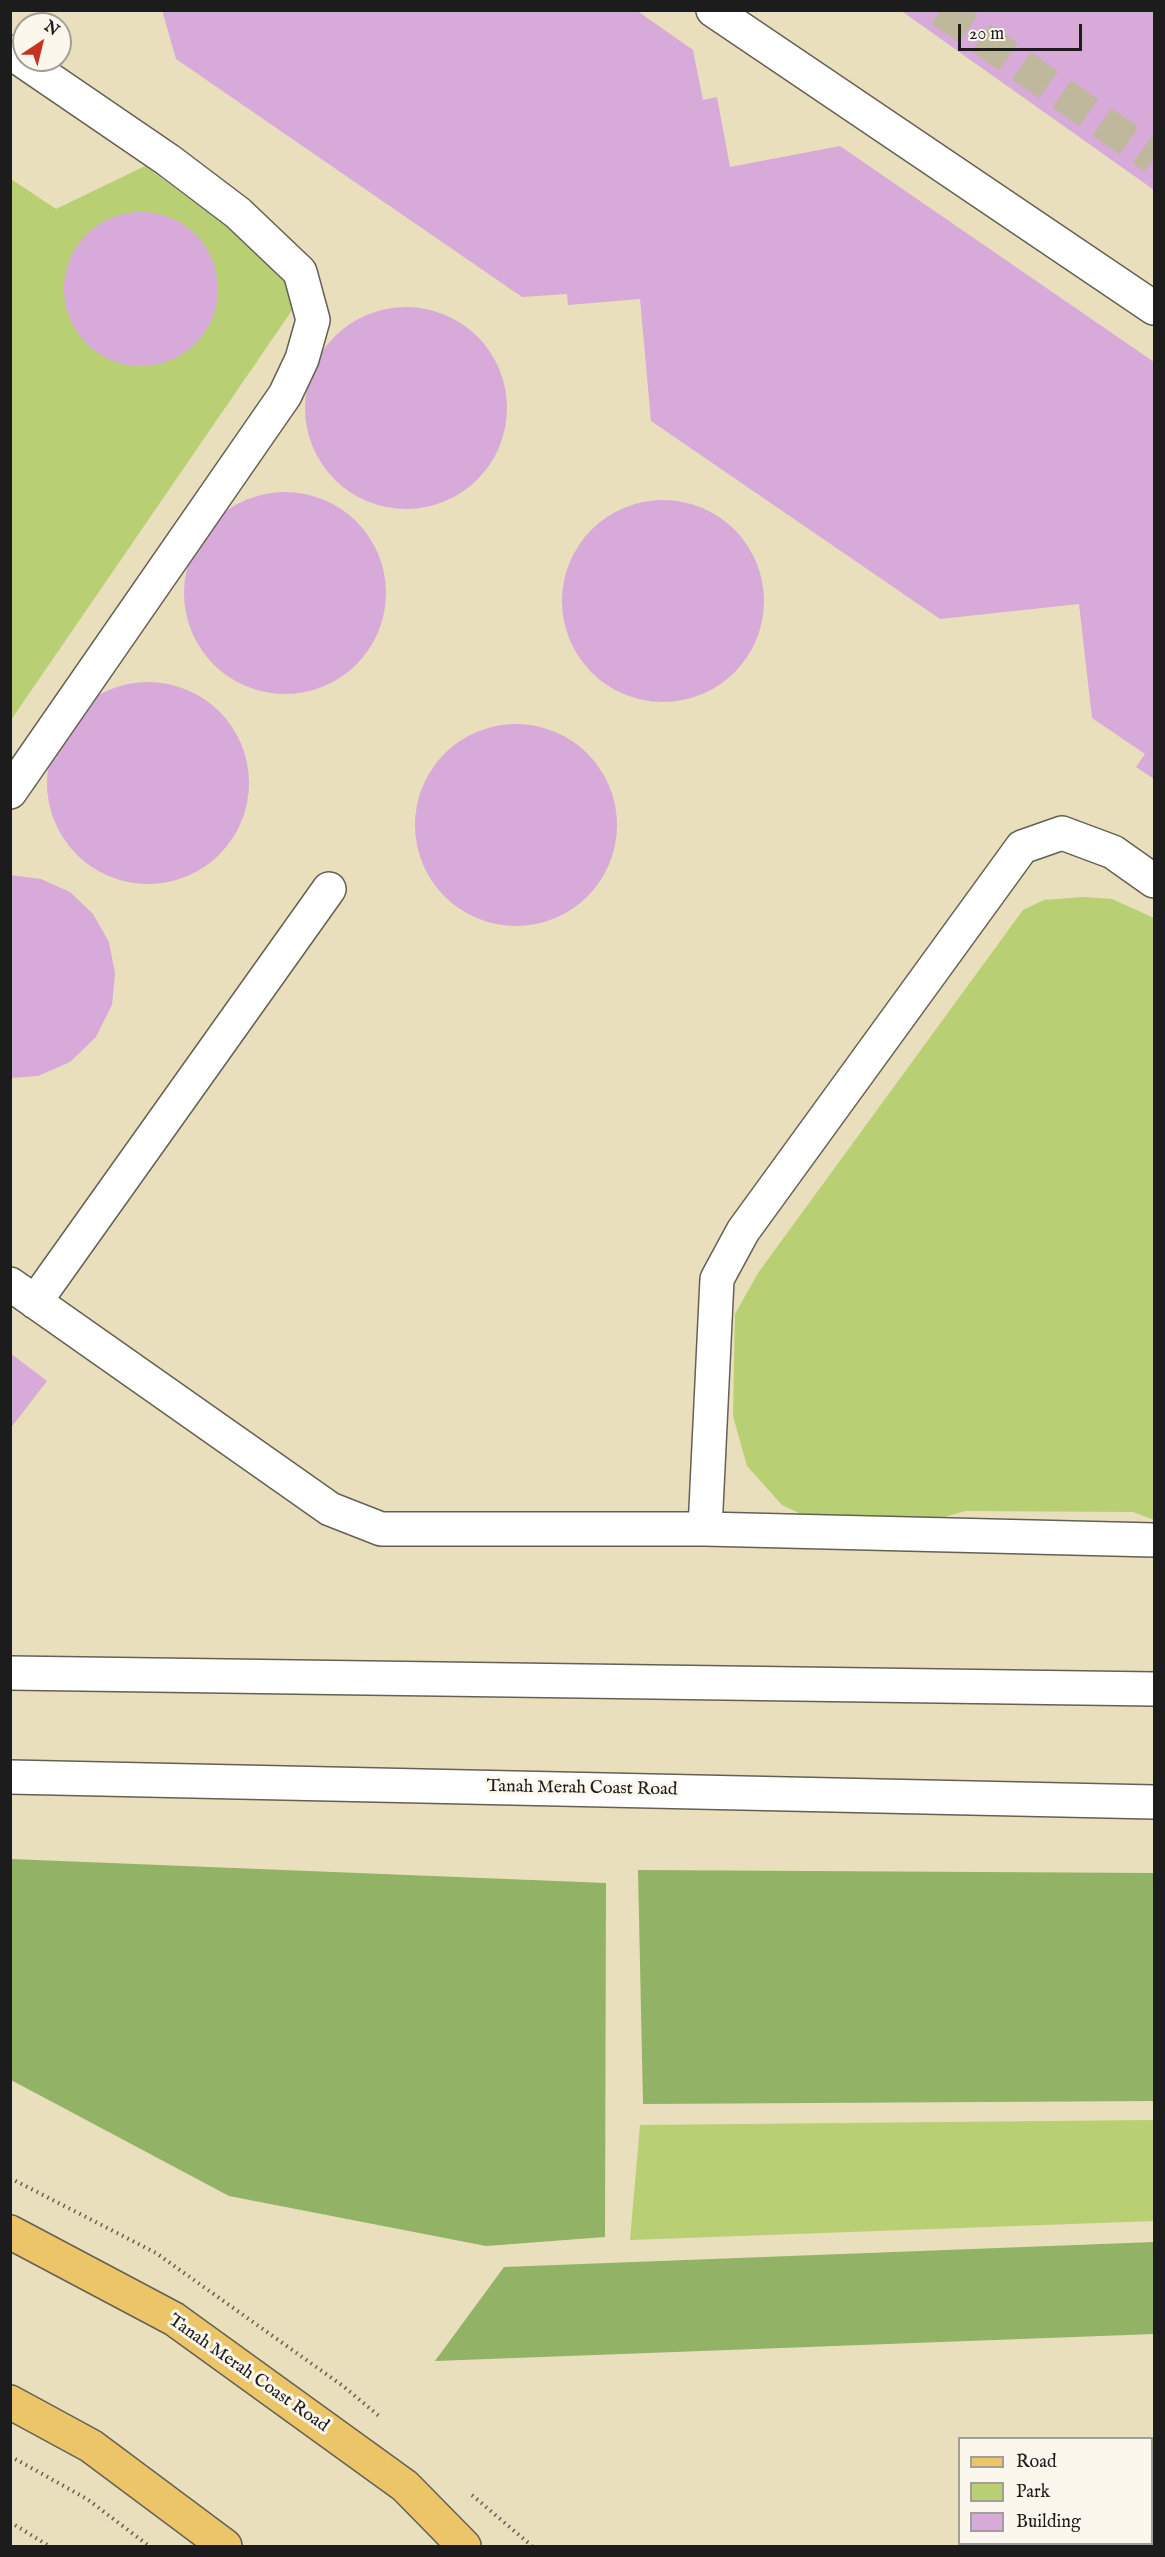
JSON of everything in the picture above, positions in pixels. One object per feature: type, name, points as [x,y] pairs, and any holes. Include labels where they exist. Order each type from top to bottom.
[{"type":"main road","name":"Tanah Merah Coast Road","points":[[10,2232],[174,2319],[405,2486],[465,2547]]},
{"type":"main road","points":[[10,2402],[91,2446],[225,2547]]},
{"type":"street","points":[[713,10],[1155,308]]},
{"type":"street","points":[[10,52],[168,160],[238,213],[300,272],[313,320],[302,359],[285,395],[10,792]]},
{"type":"street","points":[[705,1529],[717,1279],[742,1231],[1022,847],[1062,834],[1113,852],[1155,881]]},
{"type":"street","points":[[329,889],[23,1293],[330,1509],[381,1529],[705,1529],[1155,1540]]},
{"type":"street","points":[[10,1673],[1155,1689]]},
{"type":"street","name":"Tanah Merah Coast Road","points":[[10,1777],[1155,1802]]},
{"type":"path","points":[[10,2456],[87,2499],[149,2547]]},
{"type":"path","points":[[10,2522],[49,2547]]},
{"type":"green space","points":[[145,166],[308,287],[11,720],[11,179],[56,209]]},
{"type":"green space","points":[[1084,897],[1112,899],[1154,918],[1154,1520],[1133,1512],[965,1511],[917,1525],[820,1523],[782,1505],[747,1466],[733,1416],[735,1314],[758,1273],[1023,910],[1044,900]]},
{"type":"green space","points":[[11,1859],[606,1883],[605,2237],[486,2246],[229,2196],[11,2080]]},
{"type":"green space","points":[[638,1870],[1154,1873],[1154,2101],[643,2104]]},
{"type":"green space","points":[[1154,2120],[1154,2221],[630,2240],[640,2125]]},
{"type":"green space","points":[[1154,2242],[1154,2334],[435,2361],[504,2267]]},
{"type":"building","points":[[162,10],[636,10],[693,50],[703,100],[717,97],[730,167],[840,146],[1154,362],[1154,779],[1136,767],[1145,754],[1092,718],[1079,604],[940,619],[651,421],[640,299],[568,305],[567,294],[522,297],[176,59]]},
{"type":"building","points":[[900,10],[1154,10],[1154,190]]},
{"type":"building","points":[[141,212],[171,217],[196,234],[213,259],[218,289],[213,319],[196,344],[171,361],[141,366],[111,361],[86,344],[69,319],[64,289],[69,259],[86,234],[111,217]]},
{"type":"building","points":[[396,307],[416,307],[445,314],[478,336],[500,369],[507,408],[500,447],[478,480],[445,502],[416,509],[396,509],[367,502],[334,480],[312,447],[305,418],[305,398],[312,369],[334,336],[367,314]]},
{"type":"building","points":[[275,492],[295,492],[324,499],[357,521],[379,554],[386,593],[379,632],[357,665],[324,687],[295,694],[275,694],[246,687],[213,665],[191,632],[184,603],[184,583],[191,554],[213,521],[246,499]]},
{"type":"building","points":[[673,500],[702,507],[735,529],[757,562],[763,581],[763,621],[757,640],[735,673],[702,695],[683,701],[653,702],[624,695],[591,673],[569,640],[563,621],[562,591],[569,562],[591,529],[624,507],[643,501]]},
{"type":"building","points":[[138,682],[158,682],[177,686],[196,694],[220,711],[241,744],[247,763],[249,783],[247,803],[241,822],[220,855],[196,872],[177,880],[158,884],[138,884],[119,880],[100,872],[76,855],[59,831],[51,812],[47,793],[47,773],[51,754],[59,735],[76,711],[100,694],[119,686]]},
{"type":"building","points":[[506,724],[526,724],[555,731],[588,753],[610,786],[617,825],[610,864],[588,897],[555,919],[526,926],[506,926],[477,919],[444,897],[422,864],[415,835],[415,815],[422,786],[444,753],[477,731]]},
{"type":"building","points":[[10,875],[41,879],[70,892],[93,914],[109,942],[115,973],[112,1005],[96,1037],[70,1062],[38,1076],[10,1078]]},
{"type":"building","points":[[10,1353],[47,1381],[10,1429]]},
{"type":"tunnel","points":[[941,10],[1154,158]]}]
